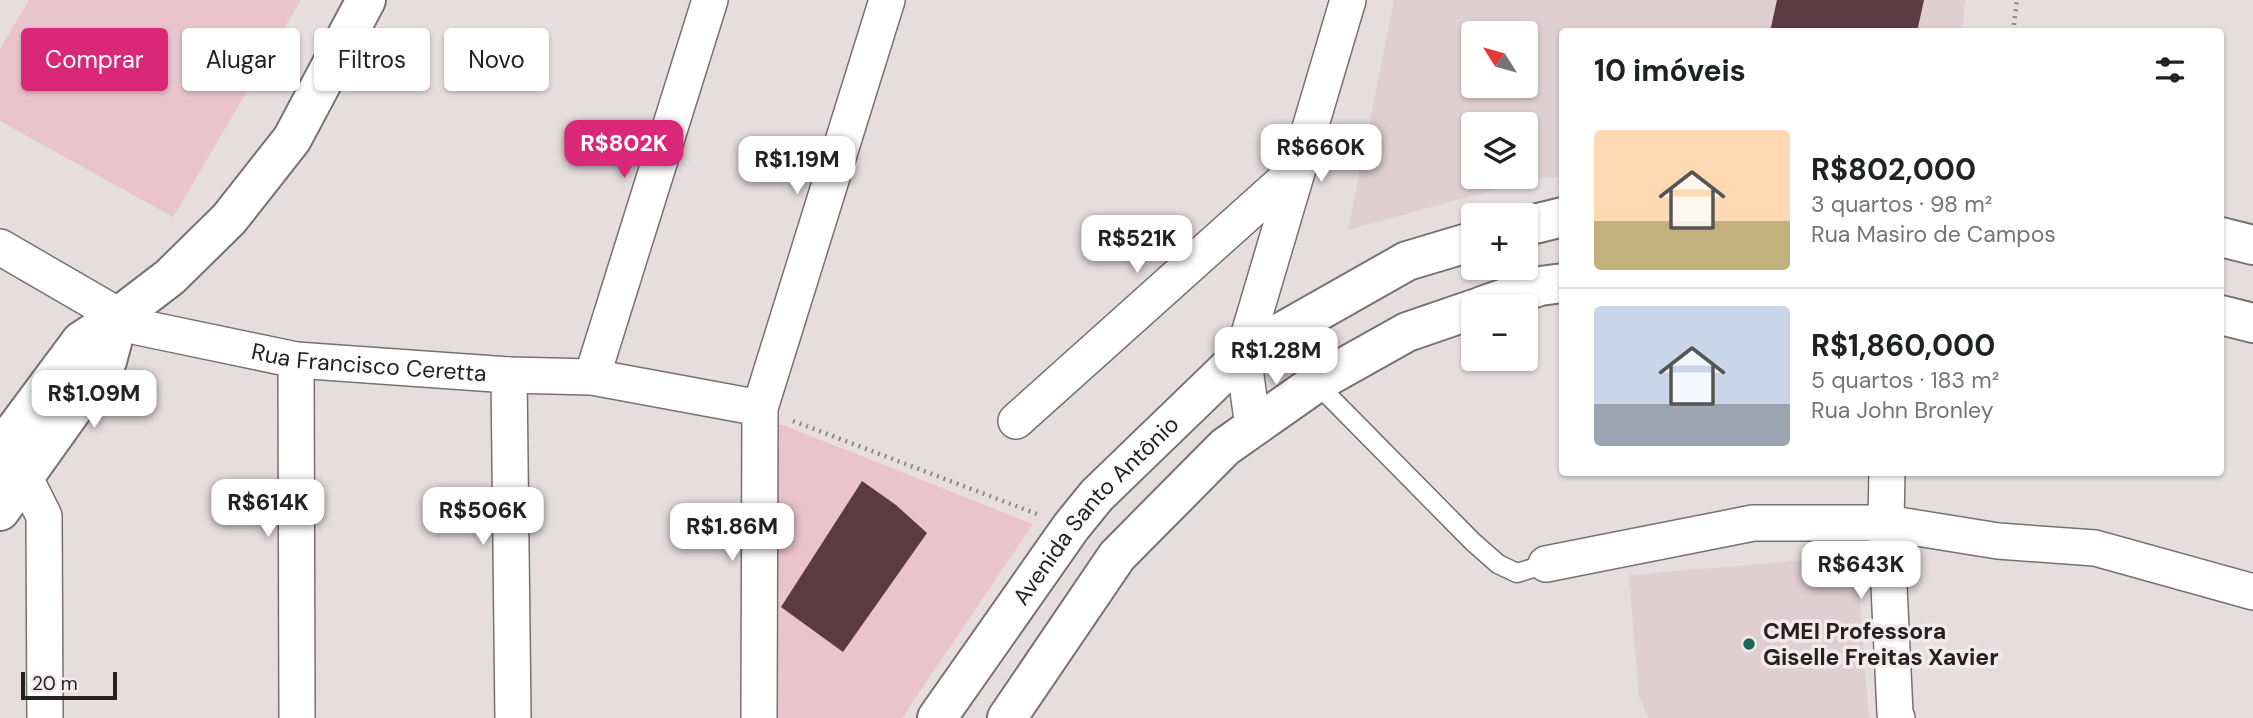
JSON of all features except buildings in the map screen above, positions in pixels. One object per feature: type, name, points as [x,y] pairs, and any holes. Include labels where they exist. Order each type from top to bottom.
[{"type":"main road","points":[[0,511],[8,461],[107,361],[119,316],[170,277],[229,219],[292,139],[366,0]]},
{"type":"main road","points":[[1538,223],[1559,218]]},
{"type":"main road","points":[[2224,238],[2253,244]]},
{"type":"main road","name":"Avenida Santo Antônio","points":[[937,718],[1071,527],[1097,495],[1243,354],[1407,261],[1461,246]]},
{"type":"main road","points":[[1517,294],[1540,286],[1559,284]]},
{"type":"main road","name":"Avenida Santo Antônio","points":[[1007,718],[1116,556],[1225,447],[1317,383],[1407,332],[1461,313]]},
{"type":"main road","points":[[2224,316],[2253,323]]},
{"type":"street","points":[[592,377],[710,0]]},
{"type":"street","points":[[759,718],[760,408],[887,0]]},
{"type":"street","points":[[1253,427],[1243,354],[1349,0]]},
{"type":"street","points":[[1016,421],[1296,170]]},
{"type":"street","name":"Rua Francisco Ceretta","points":[[0,247],[138,327],[296,360],[509,375],[592,377],[760,408]]},
{"type":"street","points":[[296,360],[297,718]]},
{"type":"street","points":[[509,375],[513,718]]},
{"type":"street","points":[[8,461],[44,516],[45,718]]},
{"type":"street","points":[[1886,476],[1886,523],[1897,718]]},
{"type":"street","points":[[1546,564],[1753,523],[1886,523],[1998,541],[2095,548],[2253,592]]},
{"type":"lane","points":[[1317,383],[1473,542],[1498,564],[1517,573],[1546,564]]},
{"type":"path","points":[[2014,28],[2017,0]]},
{"type":"path","points":[[760,408],[1071,527]]},
{"type":"shaded area","points":[[29,0],[301,0],[284,28],[182,28],[182,91],[247,91],[173,217],[0,121],[0,49]]},
{"type":"shaded area","points":[[1394,0],[1965,0],[1962,28],[1559,28],[1559,176],[1538,179],[1538,112],[1461,112],[1461,189],[1497,189],[1348,230]]},
{"type":"shaded area","points":[[770,420],[1033,524],[902,718],[768,718]]},
{"type":"shaded area","name":"CMEI Professora Giselle Freitas Xavier","points":[[1844,557],[1859,591],[1869,718],[1649,718],[1639,697],[1629,575]]},
{"type":"place","name":"CMEI Professora Giselle Freitas Xavier","points":[[1749,644]]}]
